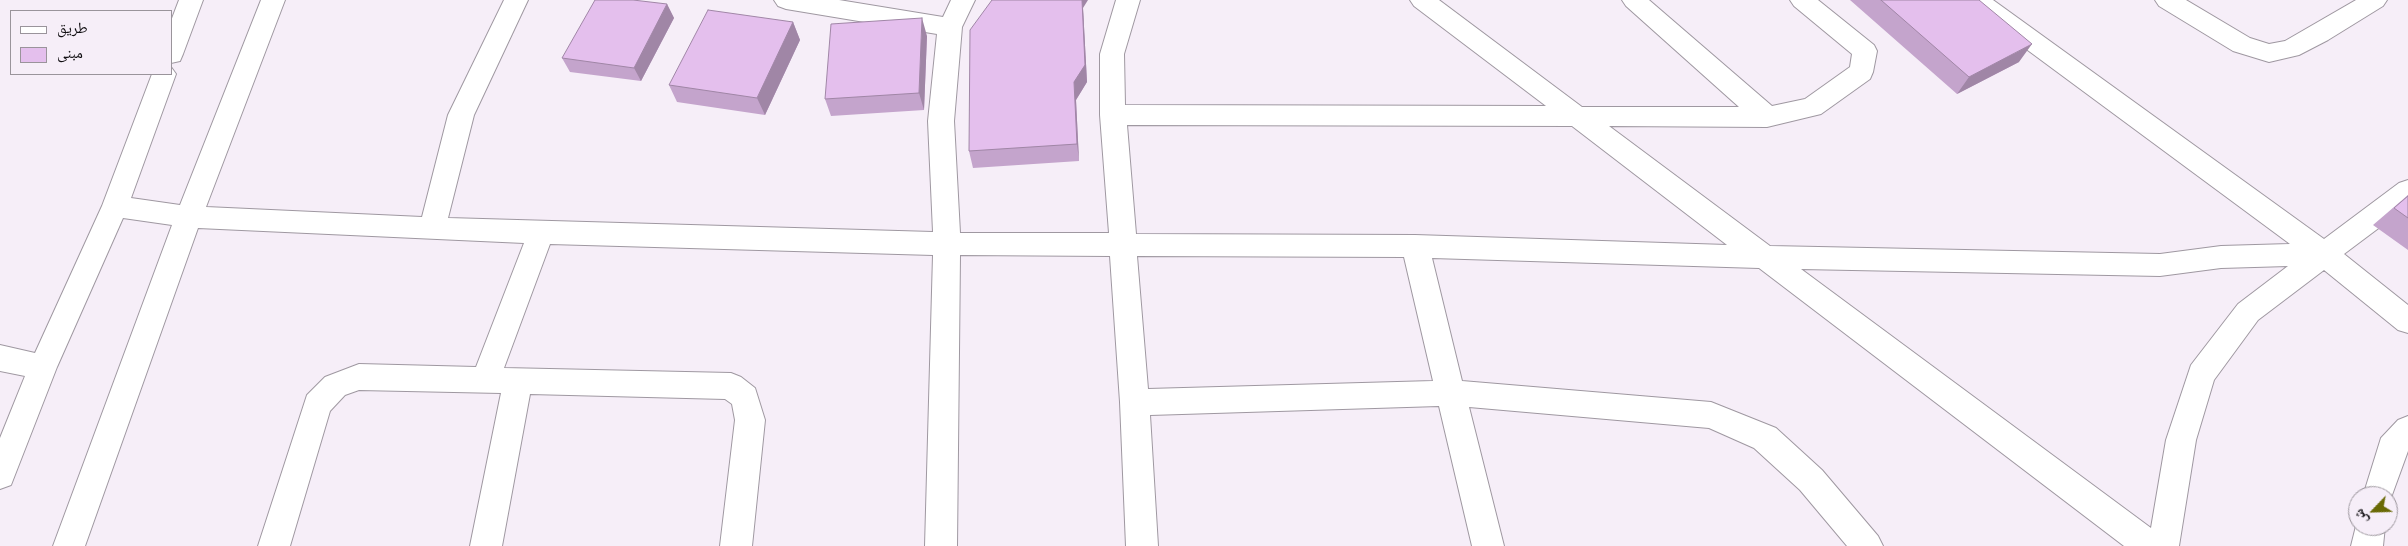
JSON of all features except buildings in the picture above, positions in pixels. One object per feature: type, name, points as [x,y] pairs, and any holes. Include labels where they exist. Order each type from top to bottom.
[{"type":"street","points":[[172,51],[191,0]]},
{"type":"street","points":[[69,546],[189,217],[273,0]]},
{"type":"street","points":[[432,228],[461,115],[516,0]]},
{"type":"street","points":[[786,0],[950,27]]},
{"type":"street","points":[[941,546],[947,244],[941,121],[950,27],[963,0]]},
{"type":"street","points":[[1128,0],[1112,54],[1113,115],[1121,245],[1135,402],[1142,546]]},
{"type":"street","points":[[1422,0],[1579,116],[1762,257],[2149,546]]},
{"type":"street","points":[[1634,0],[1767,117]]},
{"type":"street","points":[[1113,115],[1767,117],[1812,107],[1861,72],[1865,51],[1802,0]]},
{"type":"street","points":[[1976,0],[2324,254],[2408,320]]},
{"type":"street","points":[[2167,0],[2242,45],[2269,53],[2290,49],[2319,34],[2374,0]]},
{"type":"street","points":[[0,475],[43,368],[116,206],[164,75]]},
{"type":"street","points":[[2163,546],[2181,440],[2201,374],[2248,312],[2408,191]]},
{"type":"street","points":[[116,206],[189,217],[541,233],[947,244],[1415,246],[1762,257],[2160,265],[2221,257],[2324,254]]},
{"type":"street","points":[[485,380],[541,233]]},
{"type":"street","points":[[1415,246],[1488,546]]},
{"type":"street","points":[[0,358],[43,368]]},
{"type":"street","points":[[274,546],[317,404],[335,386],[359,378],[731,386],[745,397],[750,420],[736,546]]},
{"type":"street","points":[[486,546],[518,380]]},
{"type":"street","points":[[1135,402],[1451,393],[1711,415],[1766,438],[1811,480],[1867,546]]},
{"type":"street","points":[[2381,486],[2392,448],[2408,429]]}]
